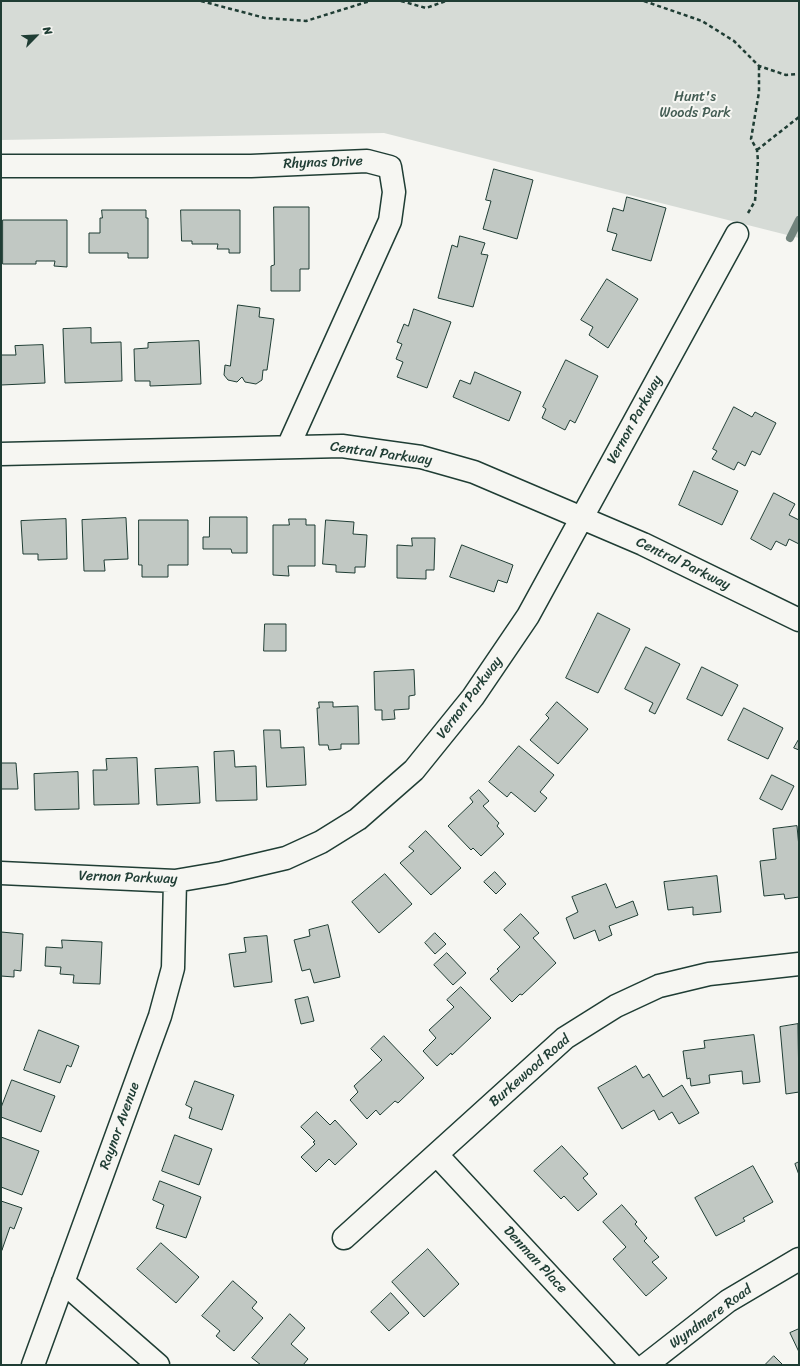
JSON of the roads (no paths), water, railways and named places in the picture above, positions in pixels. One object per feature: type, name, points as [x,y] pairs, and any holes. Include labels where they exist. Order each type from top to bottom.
[{"type":"street","name":"Rhynas Drive","points":[[1,166],[251,166],[367,161],[390,167],[394,192],[390,221],[288,447]]},
{"type":"street","name":"Vernon Parkway","points":[[1,873],[175,881],[222,873],[286,858],[321,842],[358,819],[414,770],[473,697],[528,616],[737,234]]},
{"type":"street","name":"Central Parkway","points":[[1,454],[342,446],[421,457],[474,472],[643,544],[799,620]]},
{"type":"street","name":"Raynor Avenue","points":[[33,1365],[160,1016],[173,968],[175,881]]},
{"type":"street","name":"Burkewood Road","points":[[344,1238],[565,1038],[616,1006],[659,986],[702,976],[799,964]]},
{"type":"street","name":"Denman Place","points":[[437,1154],[632,1365]]},
{"type":"street","name":"Wyndmere Road","points":[[646,1365],[728,1301],[799,1259]]},
{"type":"street","points":[[63,1282],[158,1365]]},
{"type":"waterway","points":[[790,238],[799,220]]},
{"type":"park label","name":"Hunt's Woods Park","points":[[695,106]]}]
